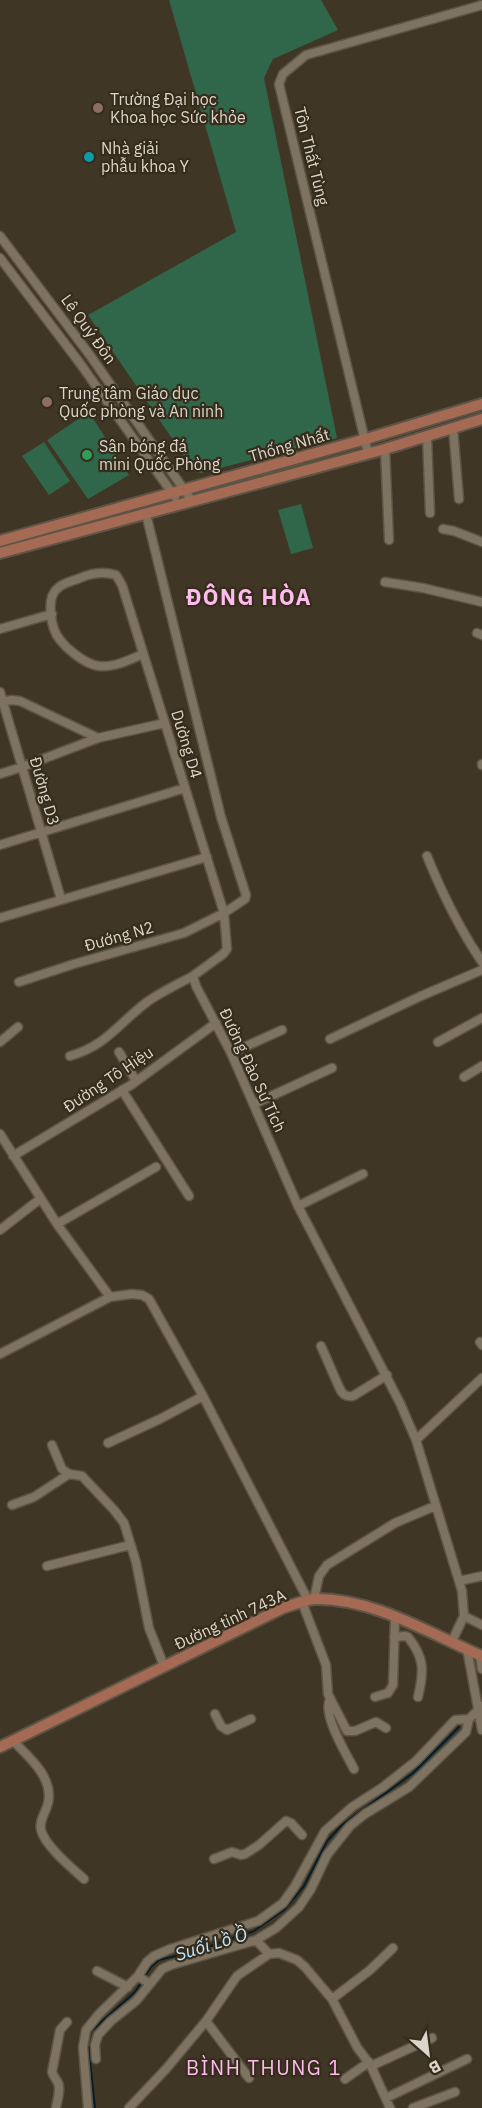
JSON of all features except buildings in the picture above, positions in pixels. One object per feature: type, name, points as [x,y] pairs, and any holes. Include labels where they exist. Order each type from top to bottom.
[{"type":"main road","name":"Thống Nhất","points":[[0,541],[366,439],[482,404]]},
{"type":"main road","name":"Thống Nhất","points":[[0,553],[385,449],[453,428],[482,423]]},
{"type":"main road","name":"Đường tỉnh 743A","points":[[0,1748],[284,1608],[308,1600],[333,1600],[395,1617],[481,1656]]},
{"type":"street","name":"Tôn Thất Tùng","points":[[368,453],[279,84],[283,74],[306,55],[482,5]]},
{"type":"street","name":"Lê Quý Đôn","points":[[0,236],[89,354],[192,501]]},
{"type":"street","name":"Lê Quý Đôn","points":[[0,258],[180,504]]},
{"type":"street","points":[[13,274],[23,264]]},
{"type":"street","points":[[79,363],[89,354]]},
{"type":"street","points":[[453,428],[459,499]]},
{"type":"street","points":[[427,437],[430,513]]},
{"type":"street","points":[[385,449],[389,540]]},
{"type":"street","points":[[70,1056],[83,1053],[102,1042],[147,1001],[193,976],[223,954],[227,949],[224,913],[245,899],[245,890],[221,817],[146,514]]},
{"type":"street","points":[[443,529],[482,542]]},
{"type":"street","name":"Dường D4","points":[[52,614],[51,599],[58,588],[89,574],[106,572],[116,575],[122,585],[224,913]]},
{"type":"street","points":[[385,582],[482,602]]},
{"type":"street","points":[[0,629],[52,614],[58,638],[81,659],[96,666],[127,661],[143,654]]},
{"type":"street","name":"Đường D3","points":[[0,692],[1,702],[62,899]]},
{"type":"street","points":[[1,702],[12,700],[26,703],[98,738]]},
{"type":"street","points":[[0,774],[98,738],[165,723]]},
{"type":"street","points":[[0,845],[185,788]]},
{"type":"street","points":[[427,856],[442,893],[463,933],[482,962]]},
{"type":"street","points":[[0,918],[207,857]]},
{"type":"street","name":"Đướng N2","points":[[19,982],[184,933],[224,913]]},
{"type":"street","points":[[330,1040],[421,996],[482,970]]},
{"type":"street","name":"Đường Đào Sư Tích","points":[[193,976],[231,1053],[298,1206],[387,1375],[416,1440],[459,1581],[465,1609],[464,1616]]},
{"type":"street","points":[[438,1042],[482,1018]]},
{"type":"street","name":"Đường Tô Hiệu","points":[[13,1156],[136,1081],[216,1023]]},
{"type":"street","points":[[0,1042],[18,1027]]},
{"type":"street","points":[[231,1053],[282,1030]]},
{"type":"street","points":[[119,1052],[136,1081]]},
{"type":"street","points":[[464,1077],[482,1066]]},
{"type":"street","points":[[254,1104],[332,1068]]},
{"type":"street","points":[[122,1090],[189,1196]]},
{"type":"street","points":[[0,1134],[40,1199],[110,1297]]},
{"type":"street","points":[[57,1224],[156,1167]]},
{"type":"street","points":[[298,1206],[363,1174]]},
{"type":"street","points":[[0,1230],[40,1199]]},
{"type":"street","points":[[0,1354],[110,1297],[132,1293],[149,1299],[203,1396],[308,1600],[326,1665],[328,1694],[347,1731]]},
{"type":"street","points":[[321,1346],[342,1394],[347,1397],[360,1392],[387,1375]]},
{"type":"street","points":[[416,1440],[482,1378]]},
{"type":"street","points":[[108,1443],[203,1396]]},
{"type":"street","points":[[52,1445],[59,1464],[69,1474],[82,1476],[114,1509],[124,1523],[136,1562],[149,1628],[164,1666]]},
{"type":"street","points":[[12,1505],[34,1497],[69,1474]]},
{"type":"street","points":[[308,1600],[327,1565],[395,1523],[435,1506]]},
{"type":"street","points":[[47,1566],[130,1545]]},
{"type":"street","points":[[459,1581],[482,1576]]},
{"type":"street","points":[[452,1641],[464,1616],[482,1625]]},
{"type":"street","points":[[375,1697],[392,1690],[395,1617]]},
{"type":"street","points":[[394,1637],[405,1636],[420,1654],[422,1666],[418,1697]]},
{"type":"street","points":[[467,1649],[480,1708],[482,1730]]},
{"type":"street","points":[[481,1656],[482,1669]]},
{"type":"street","points":[[330,1700],[327,1706],[329,1718],[354,1769]]},
{"type":"street","points":[[96,2059],[95,2045],[98,2036],[111,2021],[136,2001],[162,1969],[256,1940],[276,1928],[298,1907],[311,1889],[327,1855],[350,1827],[365,1814],[409,1787],[466,1732],[469,1719],[480,1708]]},
{"type":"street","points":[[215,1714],[221,1726],[227,1730],[251,1719]]},
{"type":"street","points":[[88,2108],[83,2047],[86,2030],[99,2014],[128,1987],[154,1956],[258,1921],[283,1903],[325,1831],[336,1820],[416,1761],[455,1720],[469,1719]]},
{"type":"street","points":[[339,1739],[347,1731],[355,1731],[376,1722],[386,1728]]},
{"type":"street","points":[[13,1741],[36,1764],[44,1779],[48,1792],[48,1804],[41,1822],[43,1835],[70,1867],[84,1879]]},
{"type":"street","points":[[214,1859],[232,1852],[245,1854],[286,1821],[302,1835]]},
{"type":"street","points":[[256,1940],[268,1954]]},
{"type":"street","points":[[332,1999],[370,1970],[393,1948]]},
{"type":"street","points":[[129,2108],[166,2069],[206,2021],[237,1976],[268,1954],[279,1953],[297,1960],[332,1999],[357,2047],[370,2064],[390,2108]]},
{"type":"street","points":[[97,1971],[128,1987]]},
{"type":"street","points":[[138,1976],[149,1984]]},
{"type":"street","points":[[206,2021],[249,2078]]},
{"type":"street","points":[[56,2108],[59,2088],[52,2072],[60,2030],[67,2022]]},
{"type":"street","points":[[345,2079],[370,2064],[432,2038]]},
{"type":"street","points":[[386,2098],[467,2059]]},
{"type":"street","points":[[413,2108],[455,2091]]},
{"type":"green space","points":[[169,0],[321,0],[338,30],[273,59],[264,78],[337,438],[201,473],[195,472],[88,315],[236,232]]},
{"type":"green space","points":[[89,412],[129,475],[88,499],[47,440]]},
{"type":"green space","points":[[44,442],[70,481],[49,495],[22,456]]},
{"type":"green space","points":[[301,504],[313,548],[291,554],[278,510]]},
{"type":"waterway","name":"Suối Lồ Ồ","points":[[144,1978],[159,1960],[196,1951],[254,1931],[284,1910],[304,1886],[327,1841],[342,1825],[413,1773],[459,1727]]},
{"type":"waterway","name":"Suối Lồ Ồ","points":[[95,2108],[88,2041],[90,2032],[135,1992],[141,1983]]},
{"type":"place","name":"Trường Đại học Khoa học Sức khỏe","points":[[98,108]]},
{"type":"place","name":"Nhà giải phẫu khoa Y","points":[[89,157]]},
{"type":"place","name":"Trung tâm Giáo dục Quốc phòng và An ninh","points":[[47,402]]},
{"type":"place","name":"Sân bóng đá mini Quốc Phòng","points":[[87,455]]},
{"type":"district","name":"ĐÔNG HÒA","points":[[249,596]]},
{"type":"district","name":"BÌNH THUNG 1","points":[[264,2067]]}]
